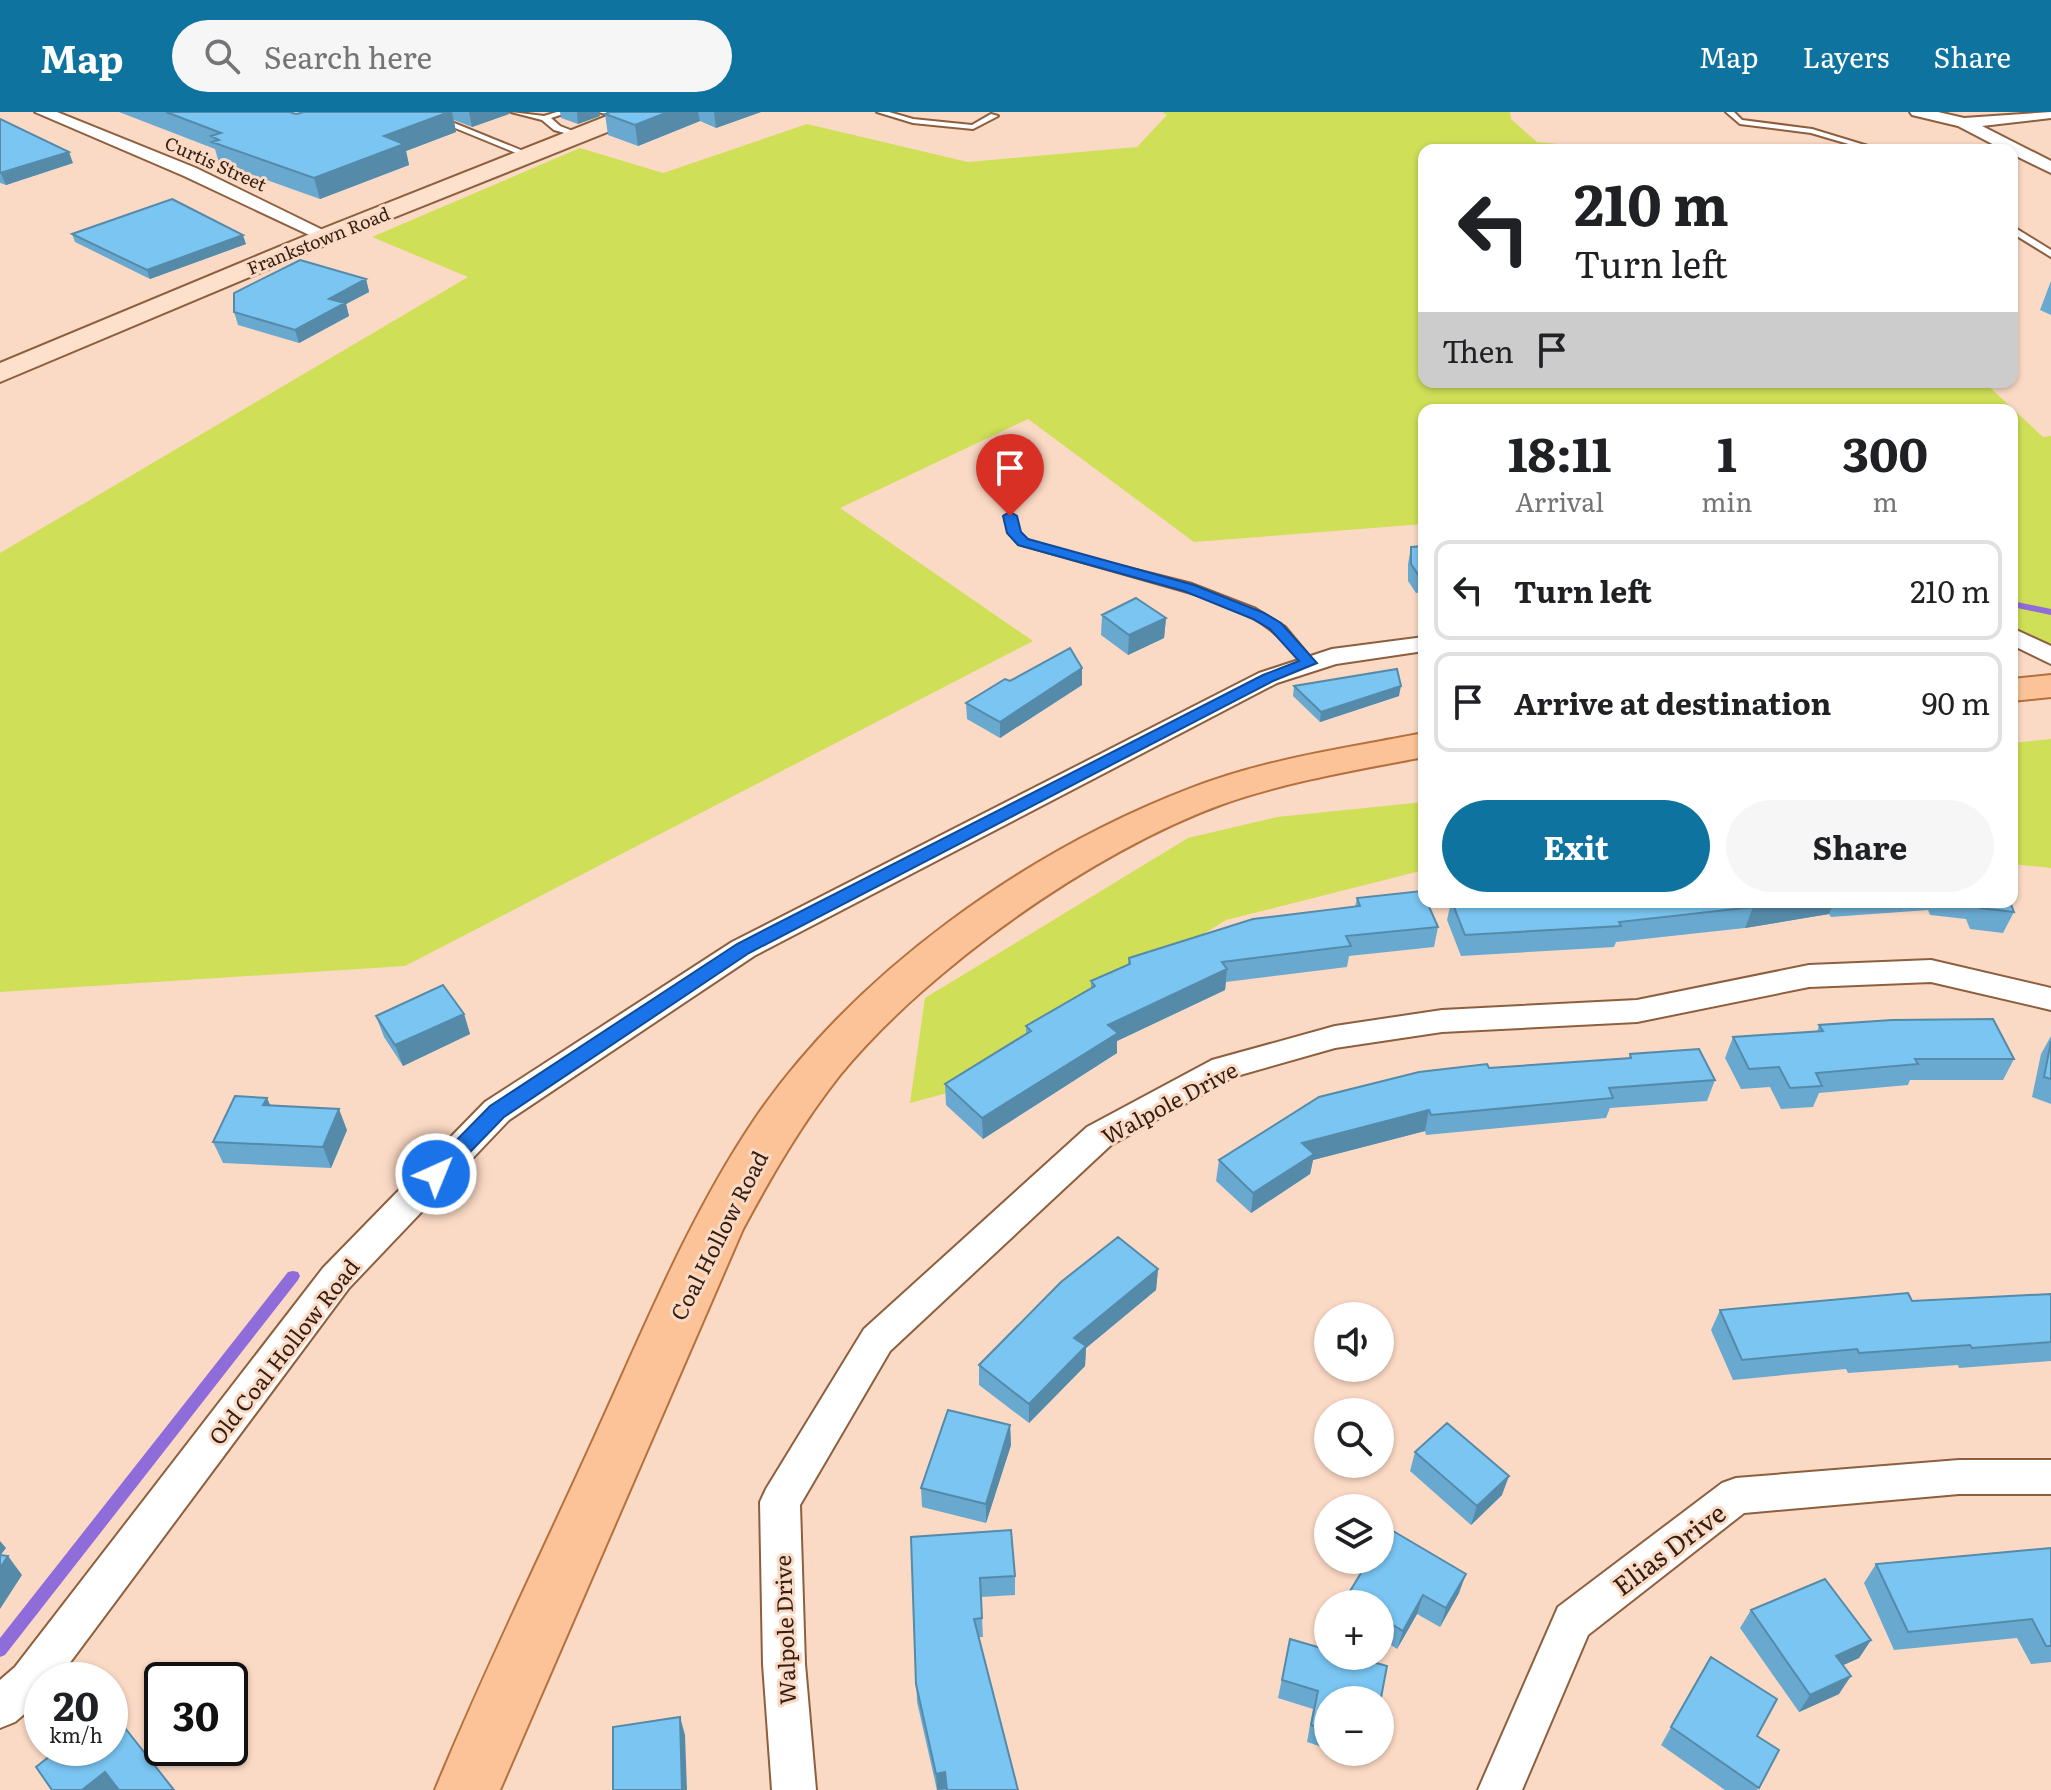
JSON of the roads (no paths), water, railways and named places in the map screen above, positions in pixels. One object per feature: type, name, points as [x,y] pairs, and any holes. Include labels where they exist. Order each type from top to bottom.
[{"type":"main road","name":"Frankstown Road","points":[[0,373],[326,236],[579,135],[621,114]]},
{"type":"main road","points":[[2018,689],[2051,686]]},
{"type":"main road","name":"Coal Hollow Road","points":[[467,1790],[720,1223],[771,1134],[824,1063],[890,992],[969,931],[1039,882],[1127,831],[1207,796],[1284,772],[1418,746]]},
{"type":"street","name":"Curtis Street","points":[[43,112],[190,172],[326,236]]},
{"type":"street","points":[[1918,112],[1964,123],[2005,144]]},
{"type":"street","points":[[1964,123],[2051,113]]},
{"type":"street","points":[[2018,151],[2051,168]]},
{"type":"street","points":[[2018,638],[2051,656]]},
{"type":"street","name":"Old Coal Hollow Road","points":[[0,1707],[30,1682],[336,1278],[497,1111],[743,949],[1268,678],[1309,663],[1418,645]]},
{"type":"street","name":"Walpole Drive","points":[[794,1790],[784,1664],[780,1502],[877,1340],[1099,1136],[1223,1068],[1335,1037],[1442,1021],[1637,1011],[1809,976],[1931,971],[2051,999]]},
{"type":"street","name":"Elias Drive","points":[[1500,1790],[1573,1621],[1736,1496],[1959,1477],[2051,1477]]},
{"type":"lane","points":[[420,112],[529,155]]},
{"type":"lane","points":[[515,112],[544,118],[557,128],[579,135]]},
{"type":"lane","points":[[544,118],[565,112]]},
{"type":"lane","points":[[881,112],[913,121],[973,127],[994,116]]},
{"type":"lane","points":[[1730,112],[1740,122],[1812,131],[1856,144]]},
{"type":"lane","points":[[2018,233],[2051,254]]},
{"type":"lane","points":[[1010,516],[1014,533],[1023,542],[1189,588],[1258,616],[1276,626],[1309,663]]},
{"type":"waterway","points":[[2018,605],[2051,612]]},
{"type":"waterway","points":[[0,1650],[293,1276]]}]
